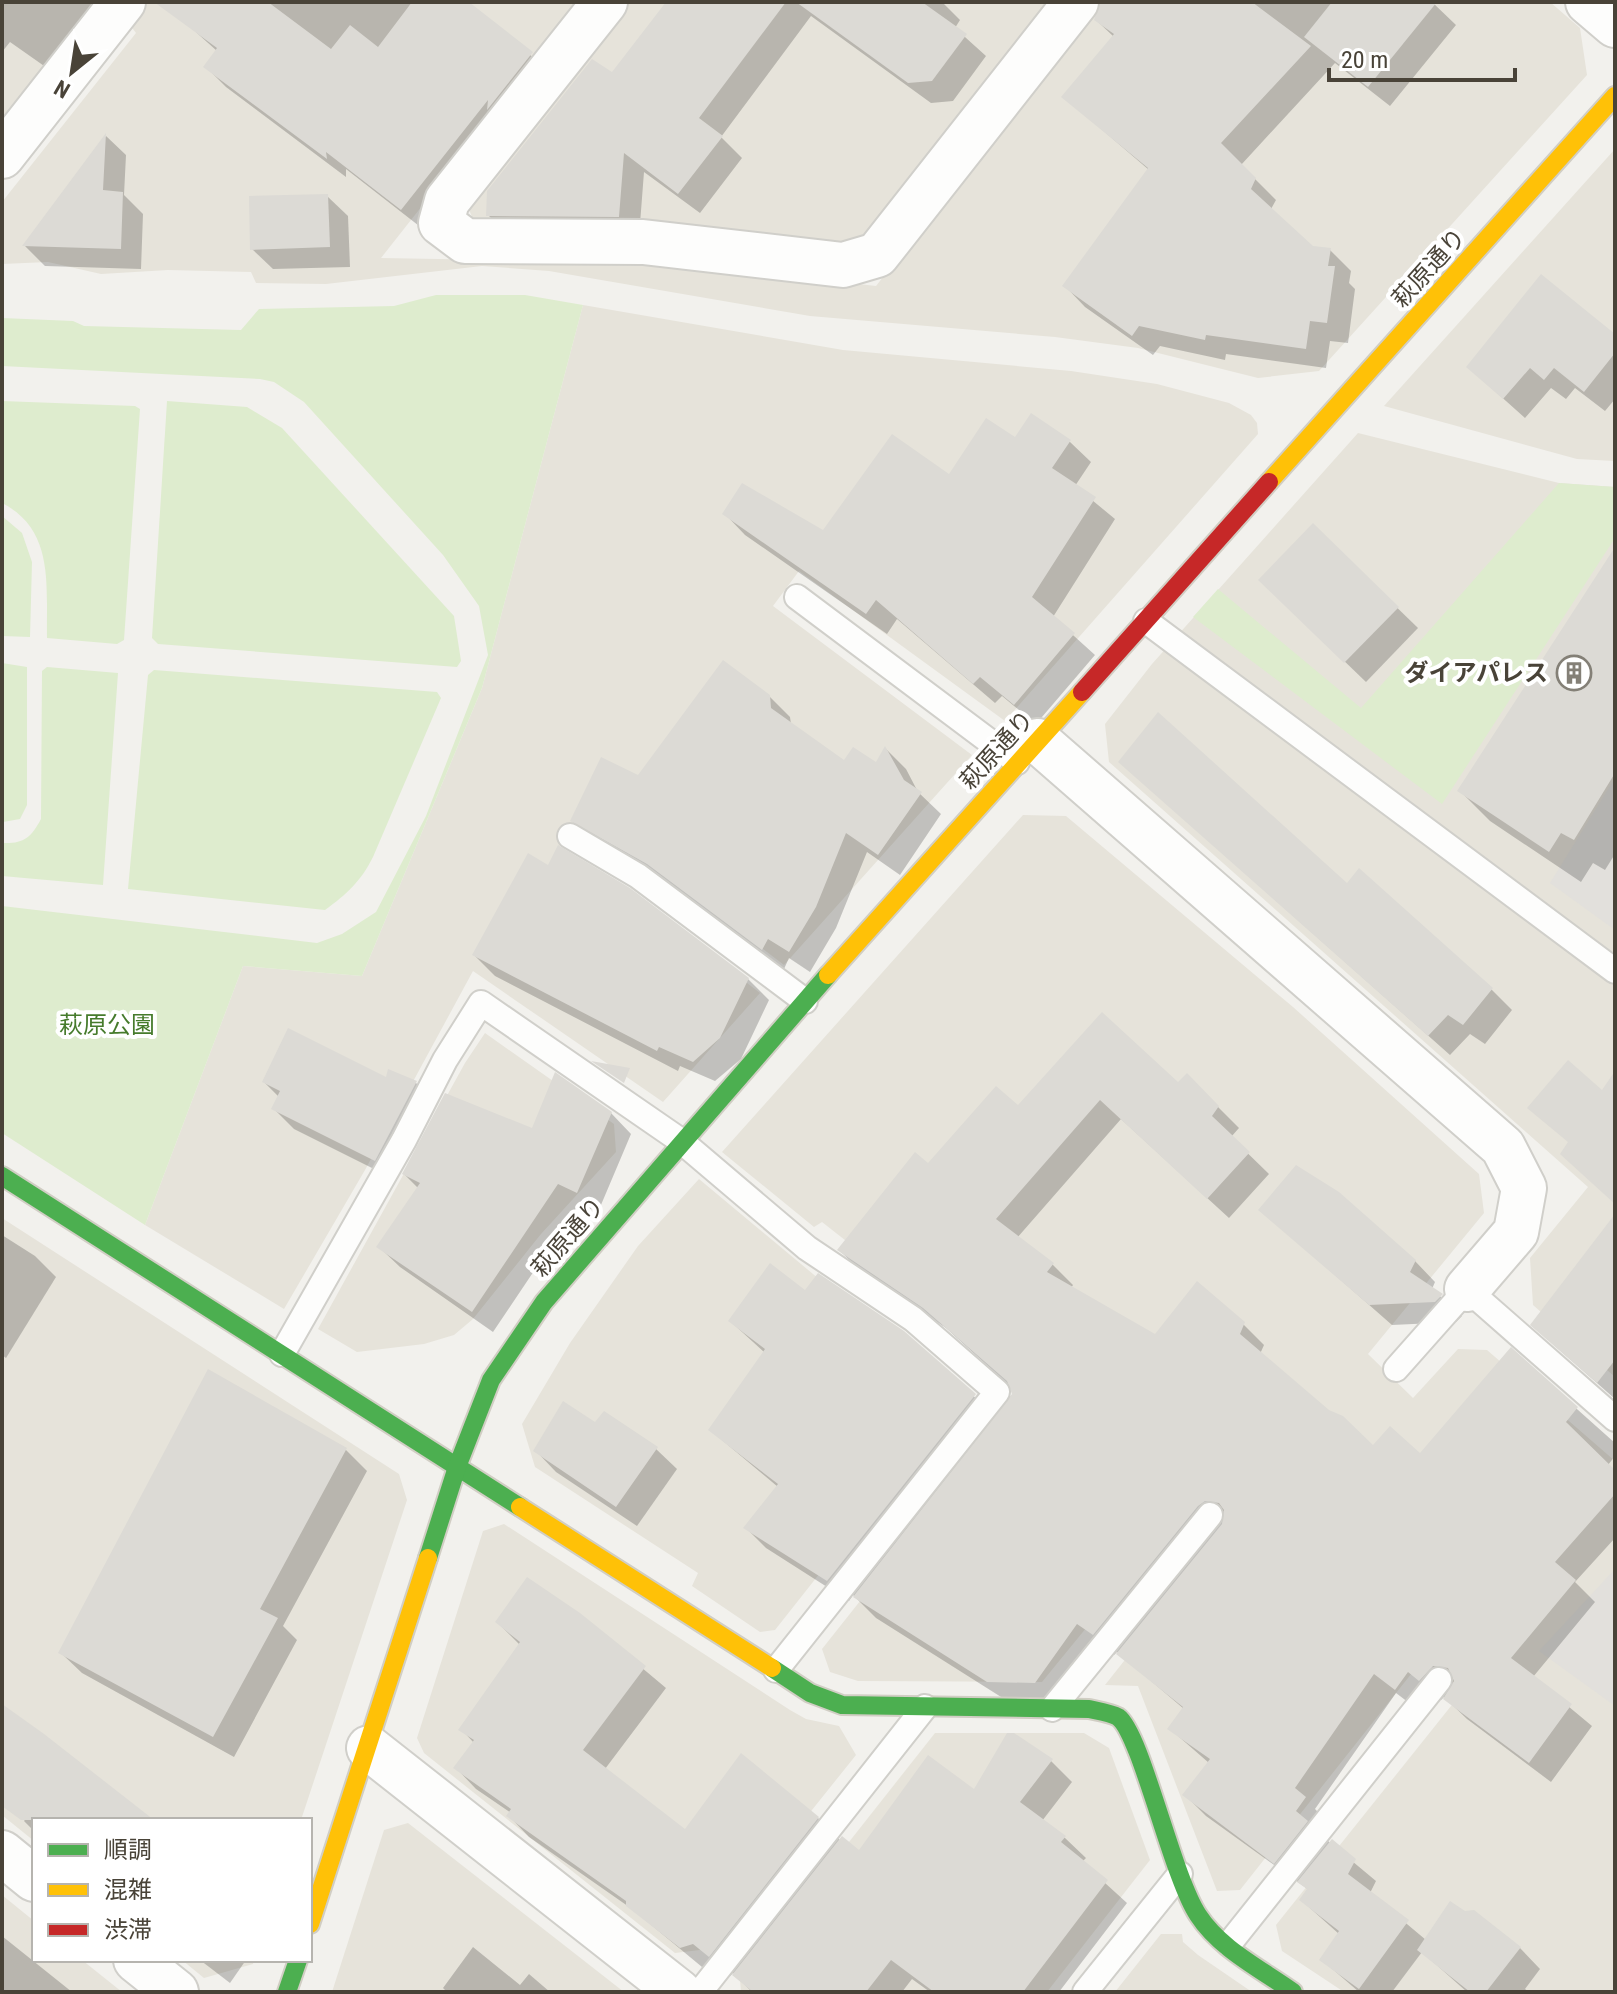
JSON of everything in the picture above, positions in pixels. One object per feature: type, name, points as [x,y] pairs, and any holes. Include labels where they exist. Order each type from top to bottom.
[{"type":"street","points":[[2,156],[123,2]]},
{"type":"street","points":[[605,2],[447,201],[441,223],[465,241],[643,242],[843,265],[877,255],[1076,2]]},
{"type":"street","points":[[1588,2],[1615,25]]},
{"type":"street","name":"萩原通り","points":[[312,1918],[457,1467],[491,1380],[535,1315],[681,1141],[805,1001],[1615,96]]},
{"type":"street","points":[[1028,752],[1503,1147],[1524,1188],[1516,1232],[1467,1289]]},
{"type":"street","points":[[2,1176],[810,1693],[842,1705],[1089,1709],[1118,1717],[1132,1733],[1180,1874],[1198,1916],[1229,1944],[1293,1992]]},
{"type":"street","points":[[369,1748],[679,1992]]},
{"type":"street","points":[[2,1853],[32,1877]]},
{"type":"street","points":[[138,1962],[176,1992]]},
{"type":"street","points":[[287,1992],[297,1962]]},
{"type":"lane","points":[[797,597],[1028,752]]},
{"type":"lane","points":[[1146,621],[1615,971]]},
{"type":"lane","points":[[570,836],[638,876],[805,1001]]},
{"type":"lane","points":[[282,1354],[404,1140],[445,1060],[481,1003],[681,1141],[807,1248],[913,1319],[997,1392],[776,1670]]},
{"type":"lane","points":[[1396,1369],[1467,1289],[1615,1419]]},
{"type":"lane","points":[[1052,1709],[1210,1515]]},
{"type":"lane","points":[[1229,1944],[1439,1680]]},
{"type":"lane","points":[[700,1992],[925,1707]]},
{"type":"lane","points":[[1085,1992],[1180,1874]]},
{"type":"shaded area","points":[[2,2],[99,2],[2,125]]},
{"type":"shaded area","points":[[148,2],[583,2],[381,258],[676,263],[876,286],[1099,2],[1550,2],[1580,28],[1587,75],[1319,371],[1258,378],[1138,348],[1055,337],[810,316],[549,271],[482,266],[326,284],[256,283],[251,272],[168,270],[101,274],[48,262],[2,264],[2,202],[136,33],[130,25]]},
{"type":"shaded area","points":[[627,2],[1056,2],[870,239],[842,248],[476,226],[467,205]]},
{"type":"shaded area","points":[[1615,149],[1615,461],[1577,459],[1384,406]]},
{"type":"shaded area","points":[[583,305],[843,350],[1071,371],[1157,384],[1229,403],[1251,415],[1257,423],[1258,434],[1005,721],[799,571],[773,606],[972,755],[784,965],[648,861],[576,819],[559,848],[634,895],[760,993],[663,1102],[473,971],[365,1170],[284,1309],[145,1225],[243,966],[362,976],[482,688]]},
{"type":"shaded area","points":[[1358,433],[1559,483],[1615,487],[1615,1377],[1533,1305],[1530,1258],[1588,1187],[1109,762],[1105,724],[1152,664]]},
{"type":"shaded area","points":[[1615,778],[1615,930],[1550,883]]},
{"type":"shaded area","points":[[1023,815],[1066,816],[1293,1007],[1479,1174],[1484,1213],[1368,1354],[1413,1398],[1458,1349],[1487,1350],[1615,1461],[1615,1992],[1344,1992],[1282,1951],[1276,1925],[1463,1691],[1423,1659],[1240,1890],[1217,1891],[1138,1686],[1105,1685],[1235,1521],[1199,1490],[1042,1682],[858,1681],[830,1672],[822,1649],[1037,1378],[920,1299],[822,1222],[814,1227],[722,1152]]},
{"type":"shaded area","points":[[485,1033],[614,1124],[616,1152],[541,1234],[473,1319],[454,1335],[424,1344],[357,1352],[318,1329],[465,1063]]},
{"type":"shaded area","points":[[699,1179],[885,1334],[967,1387],[775,1630],[760,1632],[692,1586],[698,1573],[535,1467],[522,1424],[570,1343],[638,1246]]},
{"type":"shaded area","points":[[2,1218],[399,1474],[407,1500],[302,1818],[32,1818],[32,1839],[2,1815]]},
{"type":"shaded area","points":[[504,1524],[790,1710],[806,1719],[839,1726],[856,1755],[700,1950],[675,1953],[424,1753],[417,1738],[483,1531]]},
{"type":"shaded area","points":[[1615,1569],[1615,1706],[1539,1651]]},
{"type":"shaded area","points":[[935,1733],[1084,1733],[1109,1748],[1150,1860],[1047,1992],[741,1992],[740,1980]]},
{"type":"shaded area","points":[[408,1823],[624,1992],[332,1992],[384,1830]]},
{"type":"shaded area","points":[[2,1895],[32,1919],[32,1962],[84,1962],[122,1992],[2,1992]]},
{"type":"shaded area","points":[[1161,1934],[1182,1934],[1183,1942],[1198,1955],[1252,1992],[1115,1992]]},
{"type":"shaded area","points":[[184,1962],[254,1962],[253,1964],[204,1978]]},
{"type":"green space","name":"萩原公園","points":[[436,295],[525,295],[583,305],[482,688],[362,976],[243,966],[145,1225],[2,1133],[2,906],[317,943],[342,934],[376,912],[426,816],[488,655],[479,606],[443,555],[304,402],[274,382],[260,379],[2,366],[2,318],[73,321],[84,326],[241,330],[259,309],[394,306]]},
{"type":"green space","points":[[2,401],[135,406],[140,409],[124,640],[117,644],[47,638],[46,580],[39,544],[19,514],[2,503]]},
{"type":"green space","points":[[167,401],[247,407],[282,428],[454,616],[461,661],[457,667],[158,644],[152,638]]},
{"type":"green space","points":[[1559,483],[1615,487],[1615,538],[1442,804],[1193,617],[1218,589],[1361,708]]},
{"type":"green space","points":[[2,516],[22,533],[32,562],[30,637],[2,636]]},
{"type":"green space","points":[[2,663],[27,667],[27,805],[20,819],[3,822]]},
{"type":"green space","points":[[47,667],[118,673],[103,885],[2,876],[2,843],[26,838],[41,819],[42,671]]},
{"type":"green space","points":[[154,670],[437,692],[441,698],[373,857],[353,886],[325,910],[128,889],[148,675]]},
{"type":"building","points":[[154,2],[268,2],[331,49],[350,25],[378,47],[412,2],[469,2],[533,52],[487,110],[488,100],[401,210],[326,152],[327,159],[203,67],[217,48]]},
{"type":"building","points":[[666,2],[786,2],[699,118],[723,136],[678,194],[624,153],[619,217],[486,216],[487,191],[592,59],[612,72]]},
{"type":"building","points":[[796,2],[922,2],[967,34],[932,81],[908,83]]},
{"type":"building","points":[[1100,2],[1252,2],[1311,46],[1221,143],[1256,178],[1251,189],[1313,246],[1331,248],[1328,266],[1335,266],[1327,323],[1310,321],[1306,349],[1206,335],[1205,340],[1139,326],[1132,336],[1062,286],[1148,168],[1061,97],[1114,34],[1094,20]]},
{"type":"building","points":[[1332,2],[1437,2],[1368,87],[1304,37]]},
{"type":"building","points":[[106,133],[103,190],[123,192],[121,249],[22,246]]},
{"type":"building","points":[[328,194],[330,247],[250,250],[249,196]]},
{"type":"building","points":[[1541,274],[1615,334],[1615,353],[1584,392],[1554,368],[1544,380],[1530,368],[1503,399],[1466,367]]},
{"type":"building","points":[[1031,413],[1071,440],[1052,468],[1096,497],[1032,597],[1075,633],[1014,705],[980,677],[973,684],[876,600],[866,614],[722,514],[742,483],[823,530],[892,434],[949,474],[986,418],[1015,437]]},
{"type":"building","points":[[1313,523],[1399,607],[1344,663],[1258,580]]},
{"type":"building","name":"ダイアパレス","points":[[1615,547],[1615,773],[1574,840],[1561,833],[1549,852],[1457,791]]},
{"type":"building","points":[[723,660],[770,695],[771,708],[844,760],[853,747],[876,762],[885,746],[904,780],[922,792],[878,855],[846,833],[816,907],[789,952],[768,939],[762,950],[647,864],[570,821],[601,757],[638,775]]},
{"type":"building","points":[[1158,712],[1347,883],[1359,868],[1493,988],[1463,1025],[1448,1015],[1428,1036],[1118,762]]},
{"type":"building","points":[[558,845],[630,888],[749,978],[720,1038],[693,1062],[659,1047],[657,1051],[472,955],[528,853],[548,865]]},
{"type":"building","points":[[1102,1012],[1178,1082],[1187,1073],[1219,1106],[1212,1116],[1250,1152],[1207,1199],[1100,1100],[996,1219],[1054,1263],[1047,1272],[1155,1334],[1197,1281],[1245,1322],[1240,1334],[1329,1410],[1343,1416],[1373,1445],[1390,1426],[1420,1453],[1511,1347],[1578,1407],[1566,1422],[1615,1470],[1615,1494],[1555,1562],[1576,1580],[1511,1658],[1572,1704],[1529,1763],[1443,1699],[1454,1681],[1448,1668],[1433,1666],[1419,1681],[1408,1672],[1395,1690],[1374,1674],[1295,1788],[1306,1797],[1296,1811],[1308,1821],[1274,1864],[1182,1795],[1210,1759],[1167,1729],[1183,1707],[1116,1654],[1222,1524],[1224,1510],[1219,1503],[1205,1501],[1198,1506],[1093,1635],[1077,1624],[1035,1683],[987,1682],[853,1597],[1012,1394],[1007,1381],[923,1308],[837,1250],[915,1152],[928,1163],[996,1086],[1018,1105]]},
{"type":"building","points":[[288,1028],[386,1077],[388,1069],[417,1081],[375,1161],[271,1109],[280,1091],[262,1082]]},
{"type":"building","points":[[1568,1060],[1602,1090],[1615,1071],[1615,1204],[1560,1154],[1568,1142],[1527,1108]]},
{"type":"building","points":[[591,1061],[630,1068],[624,1083]]},
{"type":"building","points":[[555,1072],[612,1112],[577,1193],[558,1184],[472,1312],[376,1247],[420,1183],[402,1174],[445,1093],[532,1128]]},
{"type":"building","points":[[1296,1165],[1339,1192],[1416,1260],[1410,1272],[1443,1294],[1435,1302],[1369,1305],[1258,1210]]},
{"type":"building","points":[[1615,1214],[1615,1360],[1597,1383],[1530,1325]]},
{"type":"building","points":[[770,1263],[805,1290],[818,1273],[904,1331],[976,1394],[827,1581],[743,1528],[778,1484],[708,1430],[765,1349],[728,1321]]},
{"type":"building","points":[[208,1369],[347,1448],[260,1609],[278,1618],[213,1737],[58,1653]]},
{"type":"building","points":[[563,1401],[595,1422],[604,1411],[658,1447],[616,1507],[533,1451]]},
{"type":"building","points":[[527,1577],[580,1613],[646,1666],[583,1750],[685,1829],[741,1753],[819,1817],[709,1957],[693,1944],[680,1948],[626,1906],[626,1901],[506,1816],[511,1809],[453,1768],[474,1740],[458,1730],[520,1642],[495,1622]]},
{"type":"building","points":[[2,1704],[151,1818],[21,1820],[2,1806]]},
{"type":"building","points":[[1007,1733],[1014,1733],[1053,1759],[1020,1802],[1066,1836],[1061,1842],[1108,1880],[1023,1992],[934,1992],[891,1960],[866,1992],[753,1992],[732,1975],[842,1836],[859,1850],[928,1755],[974,1789]]},
{"type":"building","points":[[1332,1839],[1356,1859],[1348,1874],[1409,1920],[1359,1989],[1319,1960],[1339,1931],[1299,1900],[1307,1889],[1297,1882]]},
{"type":"building","points":[[1450,1901],[1465,1911],[1474,1910],[1521,1947],[1486,1992],[1470,1992],[1417,1950]]},
{"type":"traffic: fast","points":[[428,1558],[457,1467],[491,1380],[544,1302],[828,975]]},
{"type":"traffic: fast","points":[[2,1176],[520,1507]]},
{"type":"traffic: fast","points":[[772,1668],[810,1693],[842,1705],[1089,1709],[1118,1717],[1137,1749],[1178,1870],[1198,1915],[1229,1948],[1293,1992]]},
{"type":"traffic: fast","points":[[287,1992],[297,1962]]},
{"type":"traffic: slow","points":[[1269,482],[1615,96]]},
{"type":"traffic: slow","points":[[828,975],[1082,692]]},
{"type":"traffic: slow","points":[[520,1507],[772,1668]]},
{"type":"traffic: slow","points":[[312,1918],[428,1558]]},
{"type":"traffic: jam","points":[[1082,692],[1269,482]]},
{"type":"place","name":"ダイアパレス","points":[[1574,673]]}]
